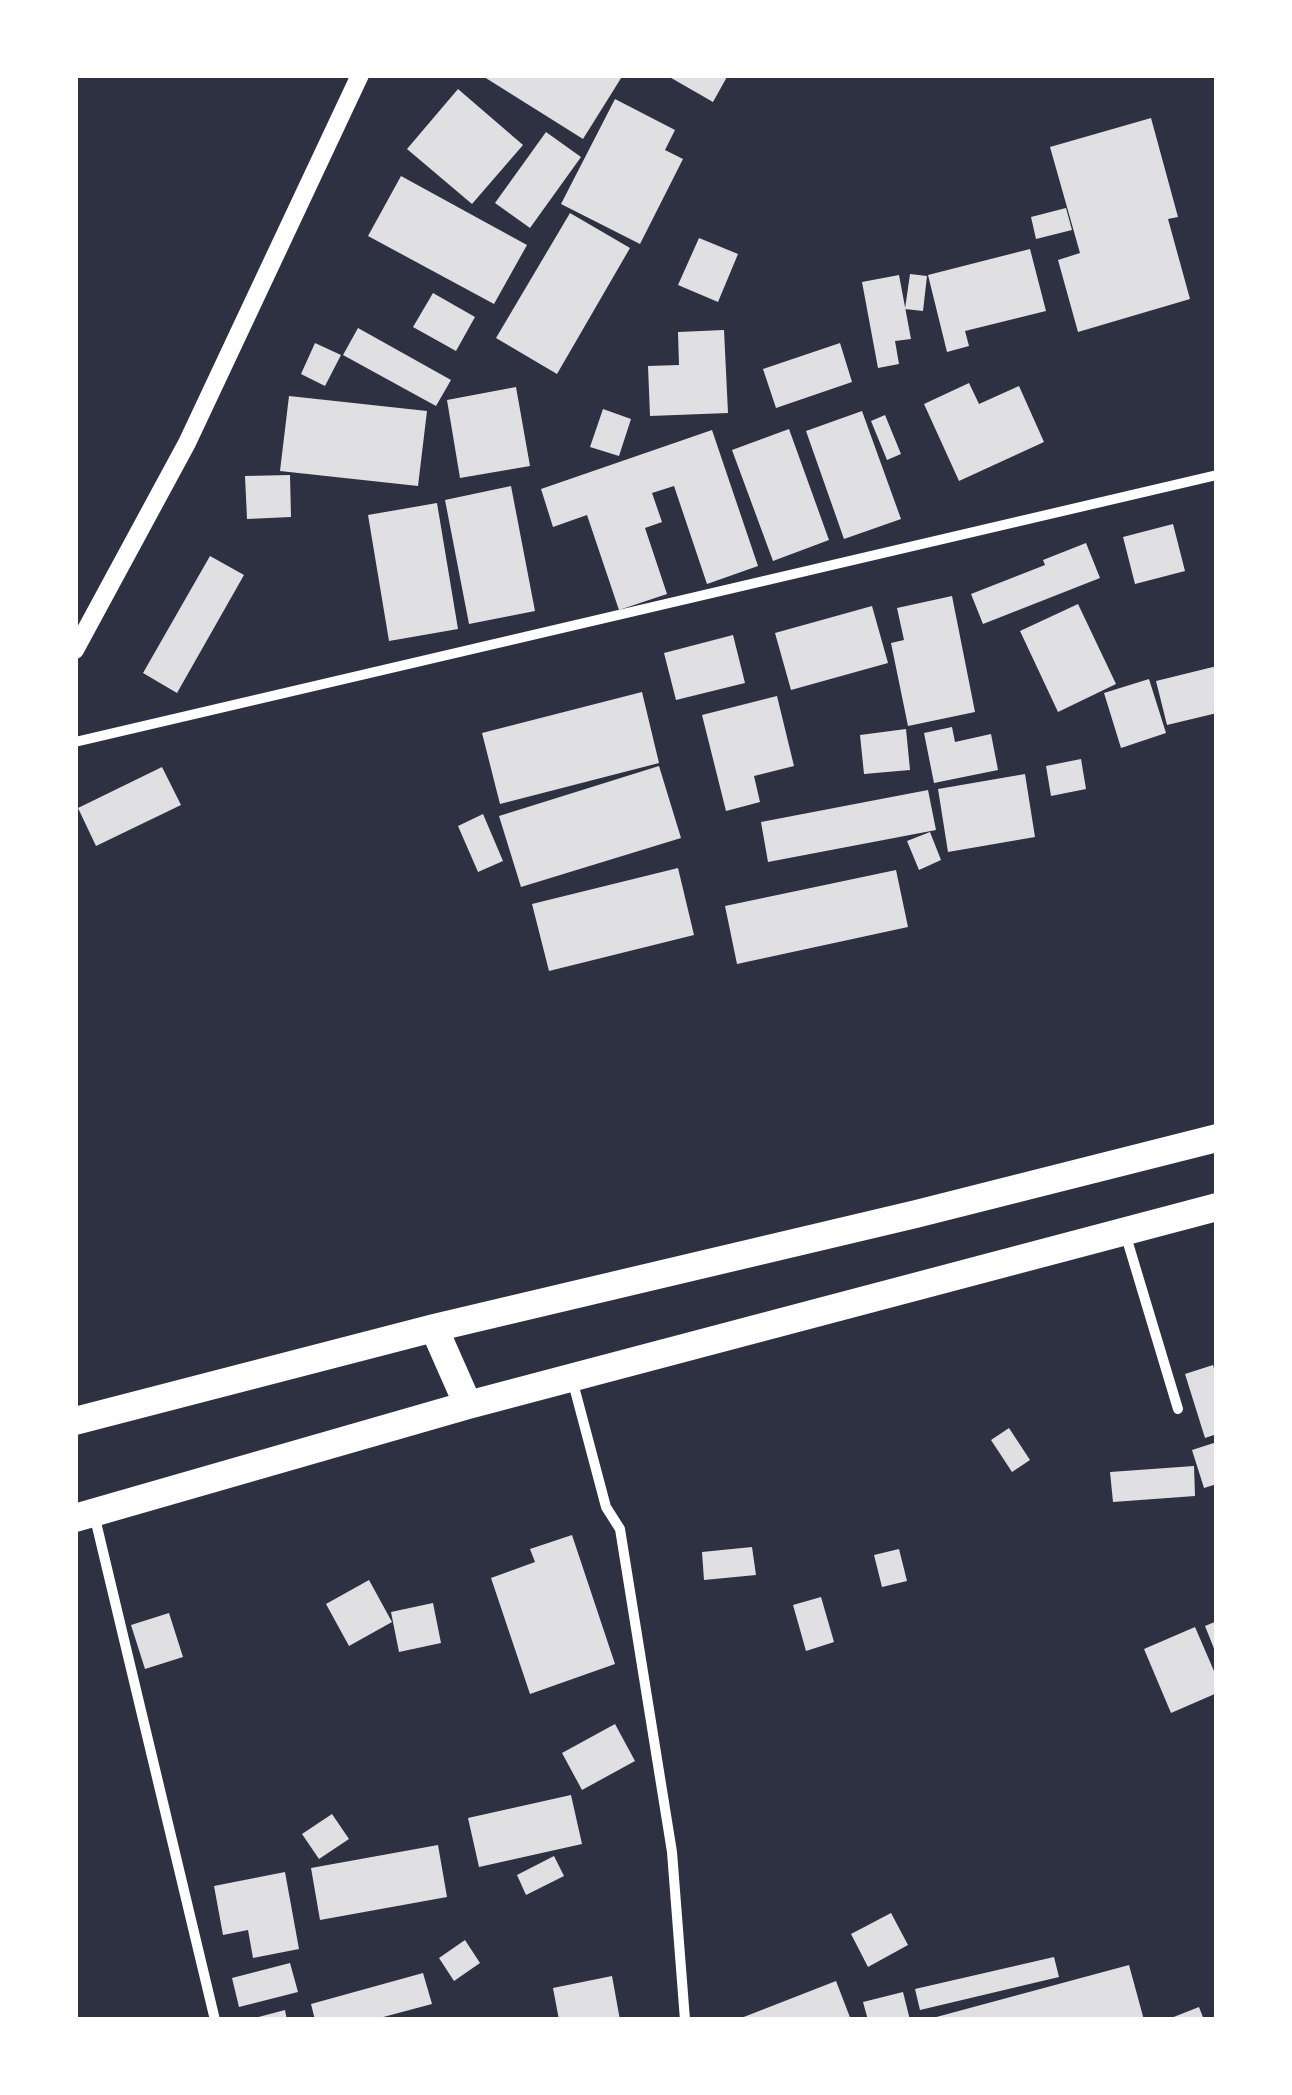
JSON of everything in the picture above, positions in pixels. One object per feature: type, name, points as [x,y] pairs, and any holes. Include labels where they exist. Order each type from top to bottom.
[{"type":"highway","points":[[75,1421],[434,1328],[1217,1138]]},
{"type":"highway","points":[[84,1516],[468,1404],[1217,1207]]},
{"type":"highway","points":[[434,1328],[468,1404]]},
{"type":"street","points":[[75,650],[187,443],[360,75]]},
{"type":"street","points":[[75,742],[1217,475]]},
{"type":"street","points":[[1124,1232],[1178,1410]]},
{"type":"street","points":[[572,1377],[606,1507],[620,1529],[672,1852],[685,2020]]},
{"type":"street","points":[[84,1516],[214,2020]]},
{"type":"building","points":[[481,75],[623,75],[583,139]]},
{"type":"building","points":[[666,75],[728,75],[713,102]]},
{"type":"building","points":[[458,89],[523,145],[472,204],[407,149]]},
{"type":"building","points":[[615,99],[675,130],[665,150],[683,159],[640,244],[561,204]]},
{"type":"building","points":[[1151,118],[1178,217],[1168,219],[1190,299],[1078,332],[1058,260],[1080,253],[1050,147]]},
{"type":"building","points":[[546,132],[581,157],[530,228],[495,203]]},
{"type":"building","points":[[401,176],[527,245],[494,304],[368,236]]},
{"type":"building","points":[[1066,208],[1072,230],[1036,239],[1031,217]]},
{"type":"building","points":[[570,213],[630,248],[557,374],[496,338]]},
{"type":"building","points":[[699,238],[738,254],[718,302],[678,285]]},
{"type":"building","points":[[1030,249],[1046,311],[965,331],[969,346],[947,352],[928,275]]},
{"type":"building","points":[[910,274],[927,276],[923,311],[905,309]]},
{"type":"building","points":[[899,275],[911,339],[895,341],[899,364],[878,368],[862,282]]},
{"type":"building","points":[[433,293],[475,317],[456,351],[413,327]]},
{"type":"building","points":[[358,328],[451,380],[436,406],[343,355]]},
{"type":"building","points":[[724,330],[728,413],[650,416],[648,366],[679,365],[678,332]]},
{"type":"building","points":[[315,343],[341,355],[325,386],[301,374]]},
{"type":"building","points":[[840,343],[852,382],[776,408],[763,369]]},
{"type":"building","points":[[969,383],[979,404],[1019,386],[1044,442],[959,481],[924,404]]},
{"type":"building","points":[[516,387],[530,466],[460,478],[447,400]]},
{"type":"building","points":[[289,396],[427,411],[418,486],[280,471]]},
{"type":"building","points":[[603,409],[631,419],[619,456],[590,447]]},
{"type":"building","points":[[862,411],[901,519],[844,539],[806,431]]},
{"type":"building","points":[[885,415],[901,454],[887,460],[871,421]]},
{"type":"building","points":[[789,429],[829,540],[773,561],[732,450]]},
{"type":"building","points":[[712,430],[758,566],[707,584],[674,486],[652,493],[662,522],[645,528],[667,594],[619,610],[587,515],[553,527],[541,489]]},
{"type":"building","points":[[290,475],[291,517],[247,519],[245,476]]},
{"type":"building","points":[[511,486],[535,611],[469,624],[445,500]]},
{"type":"building","points":[[437,503],[458,629],[389,641],[368,515]]},
{"type":"building","points":[[1173,524],[1185,571],[1135,584],[1123,537]]},
{"type":"building","points":[[1086,543],[1100,578],[983,624],[971,594],[1045,565],[1043,560]]},
{"type":"building","points":[[210,556],[244,575],[177,693],[143,673]]},
{"type":"building","points":[[952,596],[975,712],[908,726],[891,643],[904,640],[897,608]]},
{"type":"building","points":[[1078,604],[1116,684],[1058,712],[1020,631]]},
{"type":"building","points":[[872,606],[888,663],[791,690],[775,633]]},
{"type":"building","points":[[733,635],[745,683],[676,700],[664,653]]},
{"type":"building","points":[[1217,666],[1217,713],[1167,725],[1156,681]]},
{"type":"building","points":[[1149,679],[1166,733],[1121,748],[1104,693]]},
{"type":"building","points":[[642,692],[659,763],[500,804],[482,733]]},
{"type":"building","points":[[777,696],[794,766],[754,776],[760,802],[726,811],[702,715]]},
{"type":"building","points":[[952,727],[955,742],[991,734],[998,770],[934,783],[924,733]]},
{"type":"building","points":[[906,729],[910,770],[864,774],[860,735]]},
{"type":"building","points":[[1081,759],[1086,789],[1051,796],[1046,766]]},
{"type":"building","points":[[659,766],[681,838],[521,887],[499,816]]},
{"type":"building","points":[[162,767],[181,805],[96,846],[78,808]]},
{"type":"building","points":[[1025,774],[1035,837],[948,852],[938,789]]},
{"type":"building","points":[[928,790],[936,830],[768,862],[761,822]]},
{"type":"building","points":[[483,814],[503,861],[478,872],[458,826]]},
{"type":"building","points":[[930,832],[941,860],[919,870],[907,841]]},
{"type":"building","points":[[678,868],[694,935],[549,971],[532,904]]},
{"type":"building","points":[[896,870],[908,927],[737,964],[725,906]]},
{"type":"building","points":[[1213,1365],[1217,1378],[1217,1434],[1205,1438],[1185,1374]]},
{"type":"building","points":[[1009,1428],[1030,1460],[1012,1472],[991,1440]]},
{"type":"building","points":[[1217,1442],[1217,1484],[1204,1488],[1192,1450]]},
{"type":"building","points":[[1194,1466],[1195,1496],[1113,1502],[1110,1472]]},
{"type":"building","points":[[572,1535],[615,1664],[530,1694],[491,1578],[535,1562],[530,1549]]},
{"type":"building","points":[[752,1547],[756,1575],[704,1580],[702,1552]]},
{"type":"building","points":[[899,1549],[907,1581],[882,1587],[874,1555]]},
{"type":"building","points":[[369,1580],[392,1622],[349,1646],[326,1604]]},
{"type":"building","points":[[821,1597],[834,1642],[806,1651],[793,1605]]},
{"type":"building","points":[[433,1603],[441,1643],[399,1652],[391,1612]]},
{"type":"building","points":[[169,1613],[183,1657],[145,1669],[131,1625]]},
{"type":"building","points":[[1217,1621],[1217,1656],[1205,1626]]},
{"type":"building","points":[[1195,1627],[1217,1678],[1217,1693],[1171,1713],[1144,1649]]},
{"type":"building","points":[[615,1724],[635,1761],[582,1790],[562,1753]]},
{"type":"building","points":[[571,1795],[582,1844],[479,1867],[468,1818]]},
{"type":"building","points":[[332,1814],[349,1839],[319,1859],[302,1834]]},
{"type":"building","points":[[438,1845],[447,1897],[320,1920],[311,1868]]},
{"type":"building","points":[[554,1856],[564,1876],[526,1895],[517,1875]]},
{"type":"building","points":[[285,1872],[299,1949],[253,1958],[248,1930],[223,1935],[214,1886]]},
{"type":"building","points":[[891,1913],[908,1945],[868,1967],[851,1934]]},
{"type":"building","points":[[465,1940],[480,1963],[454,1981],[439,1958]]},
{"type":"building","points":[[1054,1957],[1059,1977],[920,2010],[915,1989]]},
{"type":"building","points":[[290,1963],[298,1992],[239,2007],[232,1978]]},
{"type":"building","points":[[1129,1965],[1144,2020],[929,2020],[929,2019]]},
{"type":"building","points":[[423,1973],[432,2004],[372,2020],[315,2020],[311,2004]]},
{"type":"building","points":[[612,1976],[620,2020],[559,2020],[553,1988]]},
{"type":"building","points":[[836,1981],[851,2020],[736,2020]]},
{"type":"building","points":[[903,1992],[910,2020],[868,2020],[863,2002]]},
{"type":"building","points":[[1199,2007],[1204,2020],[1166,2020]]},
{"type":"building","points":[[285,2010],[287,2020],[251,2020],[251,2019]]}]
